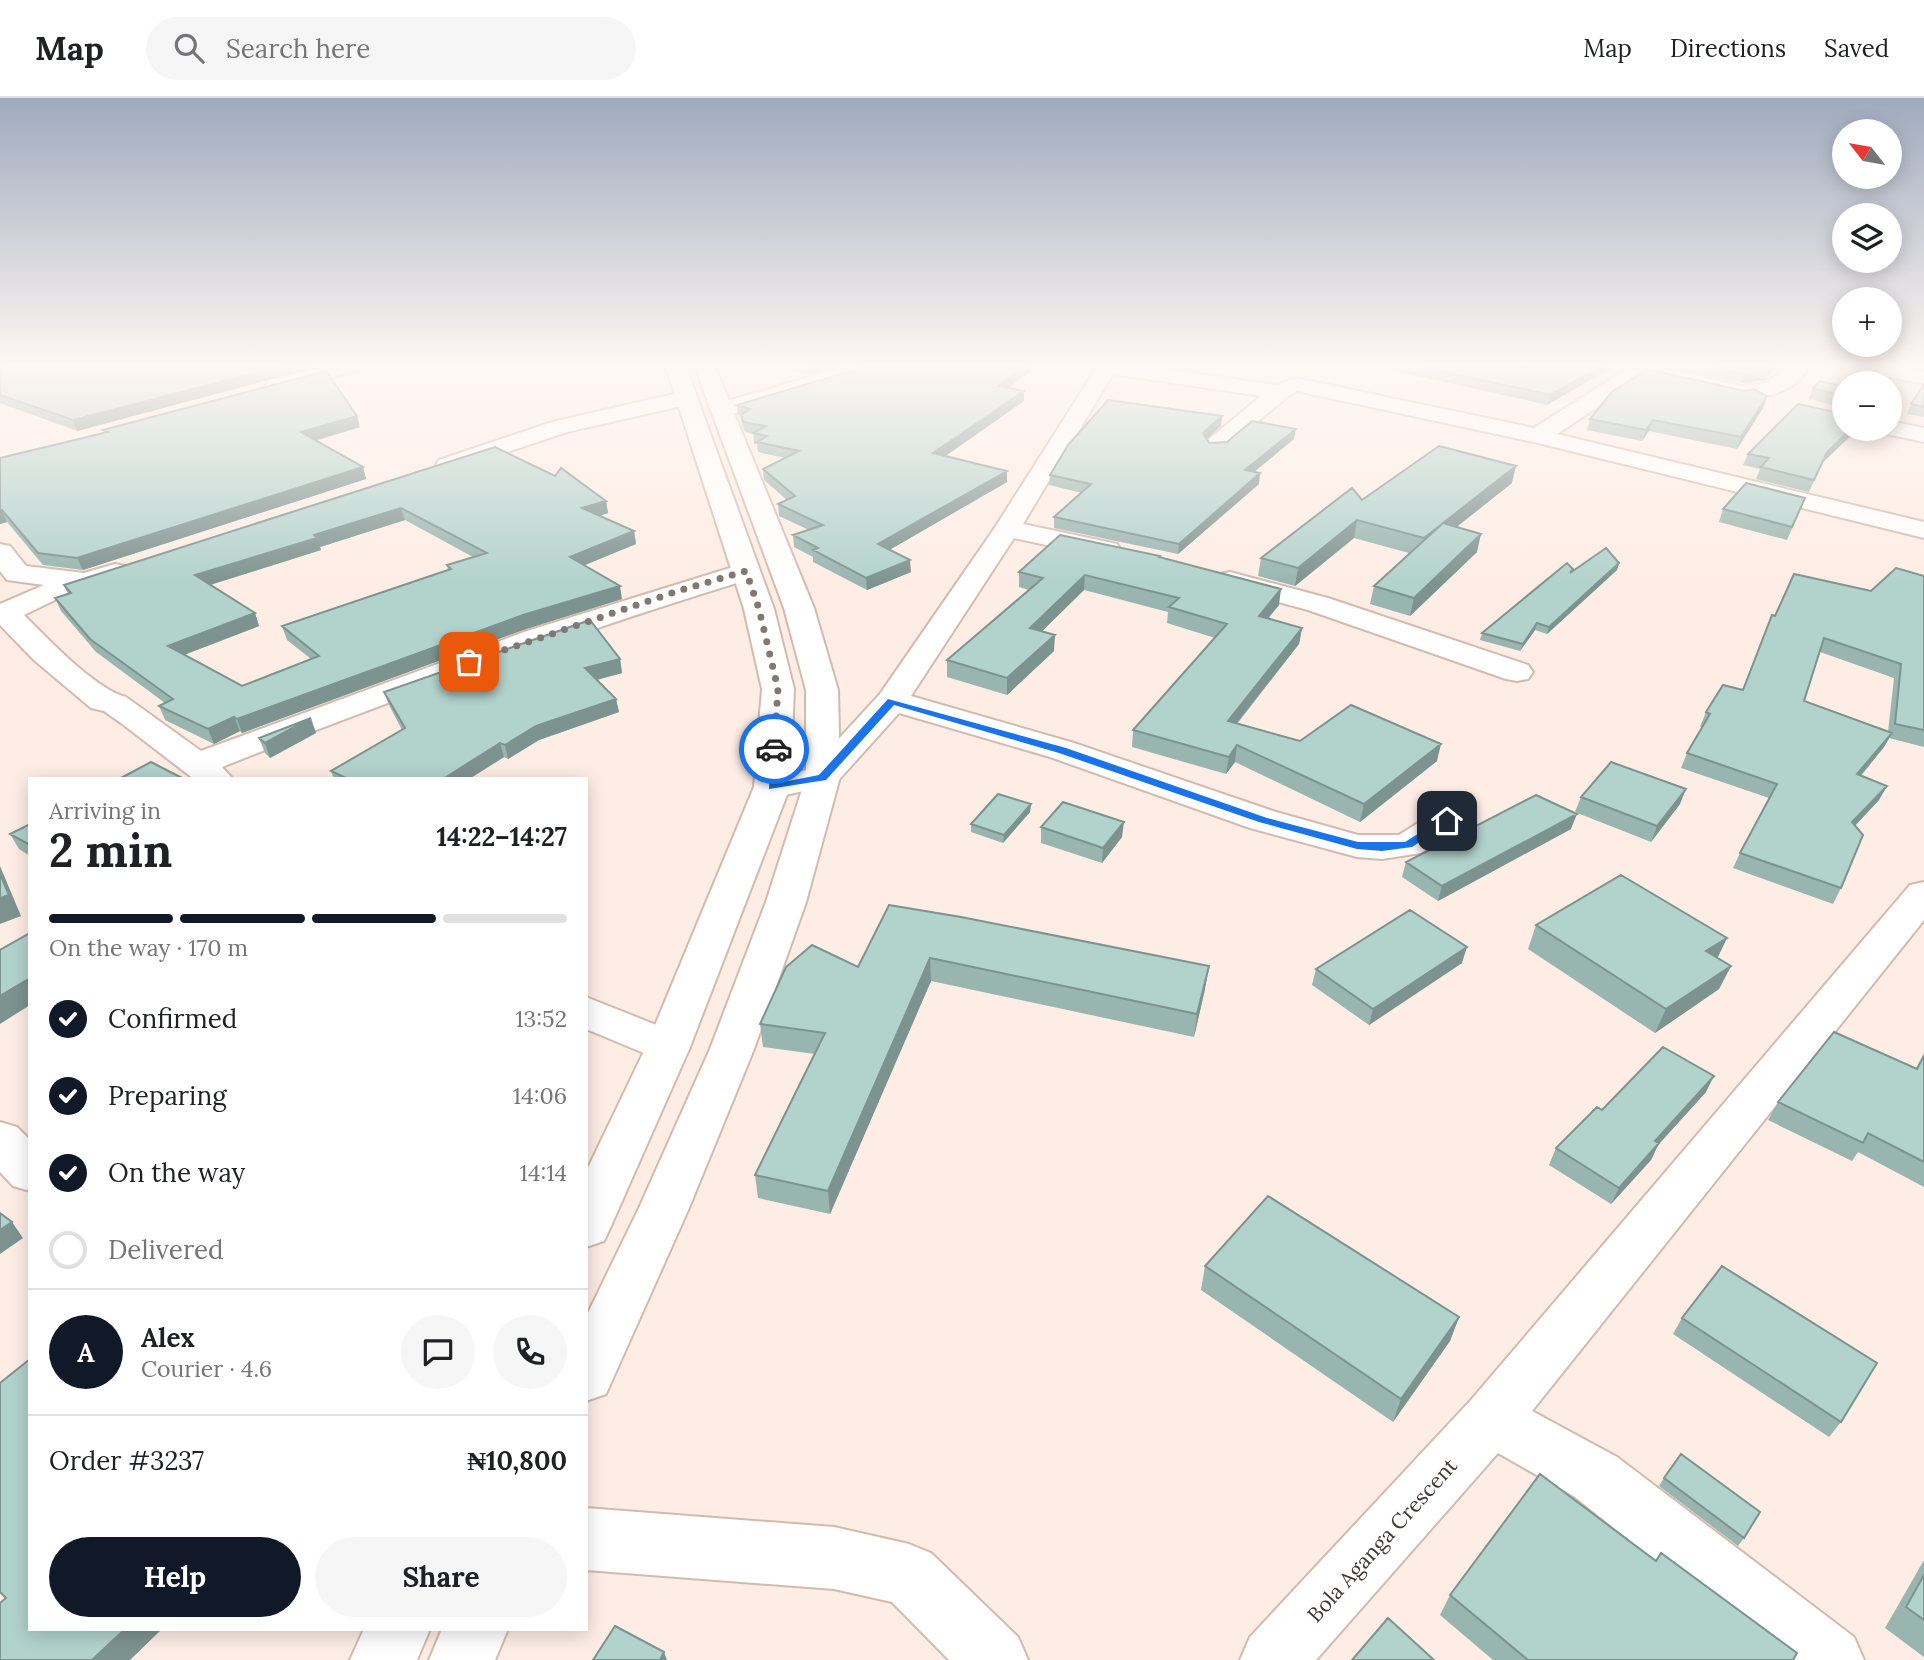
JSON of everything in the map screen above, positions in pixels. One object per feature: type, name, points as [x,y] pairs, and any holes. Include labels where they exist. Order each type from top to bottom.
[{"type":"street","points":[[431,471],[523,440]]},
{"type":"street","points":[[588,1222],[668,1047],[772,787],[778,689],[759,609],[746,571],[711,440]]},
{"type":"street","points":[[588,1372],[664,1208],[732,1049],[786,902],[823,777],[822,690],[799,608],[722,440]]},
{"type":"street","points":[[772,787],[823,777],[892,701],[1007,529],[1063,440]]},
{"type":"street","points":[[1216,445],[1222,440]]},
{"type":"street","points":[[1554,440],[1924,530]]},
{"type":"street","points":[[1007,529],[1139,557]]},
{"type":"street","points":[[0,552],[17,573],[91,581]]},
{"type":"street","points":[[140,564],[47,593],[5,613],[45,653],[102,701],[115,704],[133,716],[206,772],[313,718],[678,591],[746,571]]},
{"type":"street","points":[[1204,573],[1318,604],[1517,672]]},
{"type":"street","points":[[892,701],[1062,750],[1263,820],[1357,846],[1382,848],[1408,845],[1447,821]]},
{"type":"street","name":"Bola Aganga Crescent","points":[[1273,1660],[1491,1419],[1924,894]]},
{"type":"street","points":[[588,1013],[668,1047]]},
{"type":"street","points":[[0,1140],[28,1170]]},
{"type":"street","points":[[1491,1419],[1596,1477],[1831,1660]]},
{"type":"street","points":[[588,1539],[834,1558],[909,1575],[995,1660]]},
{"type":"street","points":[[383,1660],[397,1631]]},
{"type":"street","points":[[462,1660],[475,1631]]},
{"type":"building","points":[[75,440],[315,440],[363,467],[77,558],[38,553],[2,510],[0,511],[0,458]]},
{"type":"building","points":[[952,440],[933,453],[1007,471],[878,544],[910,560],[866,578],[813,550],[818,548],[793,535],[823,525],[778,504],[795,496],[763,469],[799,451],[757,442]]},
{"type":"building","points":[[1073,440],[1207,440],[1209,443],[1230,440],[1282,440],[1245,470],[1260,473],[1179,544],[1054,517],[1091,484],[1050,475]]},
{"type":"building","points":[[1762,440],[1838,441],[1827,452],[1814,480],[1761,467],[1769,458],[1748,454]]},
{"type":"building","points":[[1439,446],[1516,466],[1443,523],[1481,534],[1414,598],[1374,586],[1442,524],[1424,538],[1357,520],[1298,568],[1261,558],[1352,488],[1362,500]]},
{"type":"building","points":[[495,447],[555,476],[561,468],[606,501],[582,508],[634,531],[570,557],[620,586],[523,615],[237,719],[234,717],[208,729],[159,706],[173,699],[90,639],[55,598],[71,593],[64,585]],"holes":[[[401,508],[487,553],[447,565],[451,569],[282,626],[319,656],[242,686],[168,646],[255,613],[195,575],[317,538],[314,535]]]},
{"type":"building","points":[[1746,483],[1805,498],[1792,527],[1723,509]]},
{"type":"building","points":[[1060,535],[1160,556],[1281,589],[1259,616],[1302,628],[1228,721],[1300,741],[1351,705],[1441,744],[1364,804],[1237,745],[1229,757],[1133,730],[1227,624],[1169,607],[1179,598],[1085,575],[1030,628],[1055,635],[1007,678],[947,660],[1043,578],[1019,572]]},
{"type":"building","points":[[1606,548],[1619,563],[1549,627],[1537,623],[1523,644],[1482,633],[1567,563],[1573,569],[1570,573]]},
{"type":"building","points":[[1896,568],[1924,576],[1924,730],[1895,724],[1901,664],[1824,638],[1804,701],[1892,733],[1857,774],[1887,786],[1852,822],[1863,835],[1841,888],[1740,853],[1777,784],[1687,753],[1710,714],[1706,712],[1723,685],[1743,690],[1772,615],[1775,616],[1794,574],[1871,591]]},
{"type":"building","points":[[590,620],[620,659],[585,668],[616,699],[536,726],[505,745],[500,743],[446,777],[344,777],[331,771],[405,728],[384,692]]},
{"type":"building","points":[[311,718],[265,743],[259,738]]},
{"type":"building","points":[[151,762],[180,777],[123,777]]},
{"type":"building","points":[[1611,762],[1686,789],[1657,826],[1581,797]]},
{"type":"building","points":[[998,794],[1031,804],[1004,835],[971,824]]},
{"type":"building","points":[[1536,795],[1577,814],[1442,886],[1406,862]]},
{"type":"building","points":[[1063,802],[1124,822],[1103,848],[1041,827]]},
{"type":"building","points":[[28,825],[28,844],[10,834]]},
{"type":"building","points":[[0,874],[9,895],[0,898]]},
{"type":"building","points":[[1621,875],[1727,938],[1706,951],[1731,966],[1666,1009],[1536,925]]},
{"type":"building","points":[[889,905],[1209,966],[1197,1014],[930,958],[828,1191],[755,1175],[825,1033],[760,1024],[786,967],[812,945],[858,967]]},
{"type":"building","points":[[1410,910],[1467,947],[1373,1009],[1316,969]]},
{"type":"building","points":[[28,934],[28,979],[0,996],[0,950]]},
{"type":"building","points":[[1834,1032],[1917,1069],[1924,1056],[1924,1162],[1868,1133],[1863,1143],[1778,1102]]},
{"type":"building","points":[[1663,1047],[1714,1076],[1655,1141],[1659,1143],[1619,1188],[1556,1148],[1597,1107],[1602,1110]]},
{"type":"building","points":[[1268,1196],[1459,1317],[1401,1399],[1205,1266]]},
{"type":"building","points":[[0,1213],[12,1222],[0,1230]]},
{"type":"building","points":[[1722,1266],[1877,1363],[1841,1422],[1682,1318]]},
{"type":"building","points":[[28,1361],[28,1631],[123,1631],[92,1660],[0,1660],[0,1603],[6,1598],[0,1592],[0,1383]]},
{"type":"building","points":[[1681,1454],[1760,1512],[1744,1538],[1664,1478]]},
{"type":"building","points":[[1540,1474],[1656,1561],[1661,1553],[1797,1653],[1793,1660],[1528,1660],[1450,1595]]},
{"type":"building","points":[[1924,1575],[1924,1620],[1906,1607]]},
{"type":"building","points":[[1388,1618],[1434,1660],[1352,1660]]},
{"type":"building","points":[[615,1626],[664,1652],[660,1660],[593,1660]]},
{"type":"way so far","points":[[469,662],[678,591],[746,571],[759,609],[778,689],[774,749]]},
{"type":"route","points":[[774,749],[772,787],[823,777],[892,701],[1062,750],[1263,820],[1357,846],[1382,848],[1408,845],[1447,821]]}]
